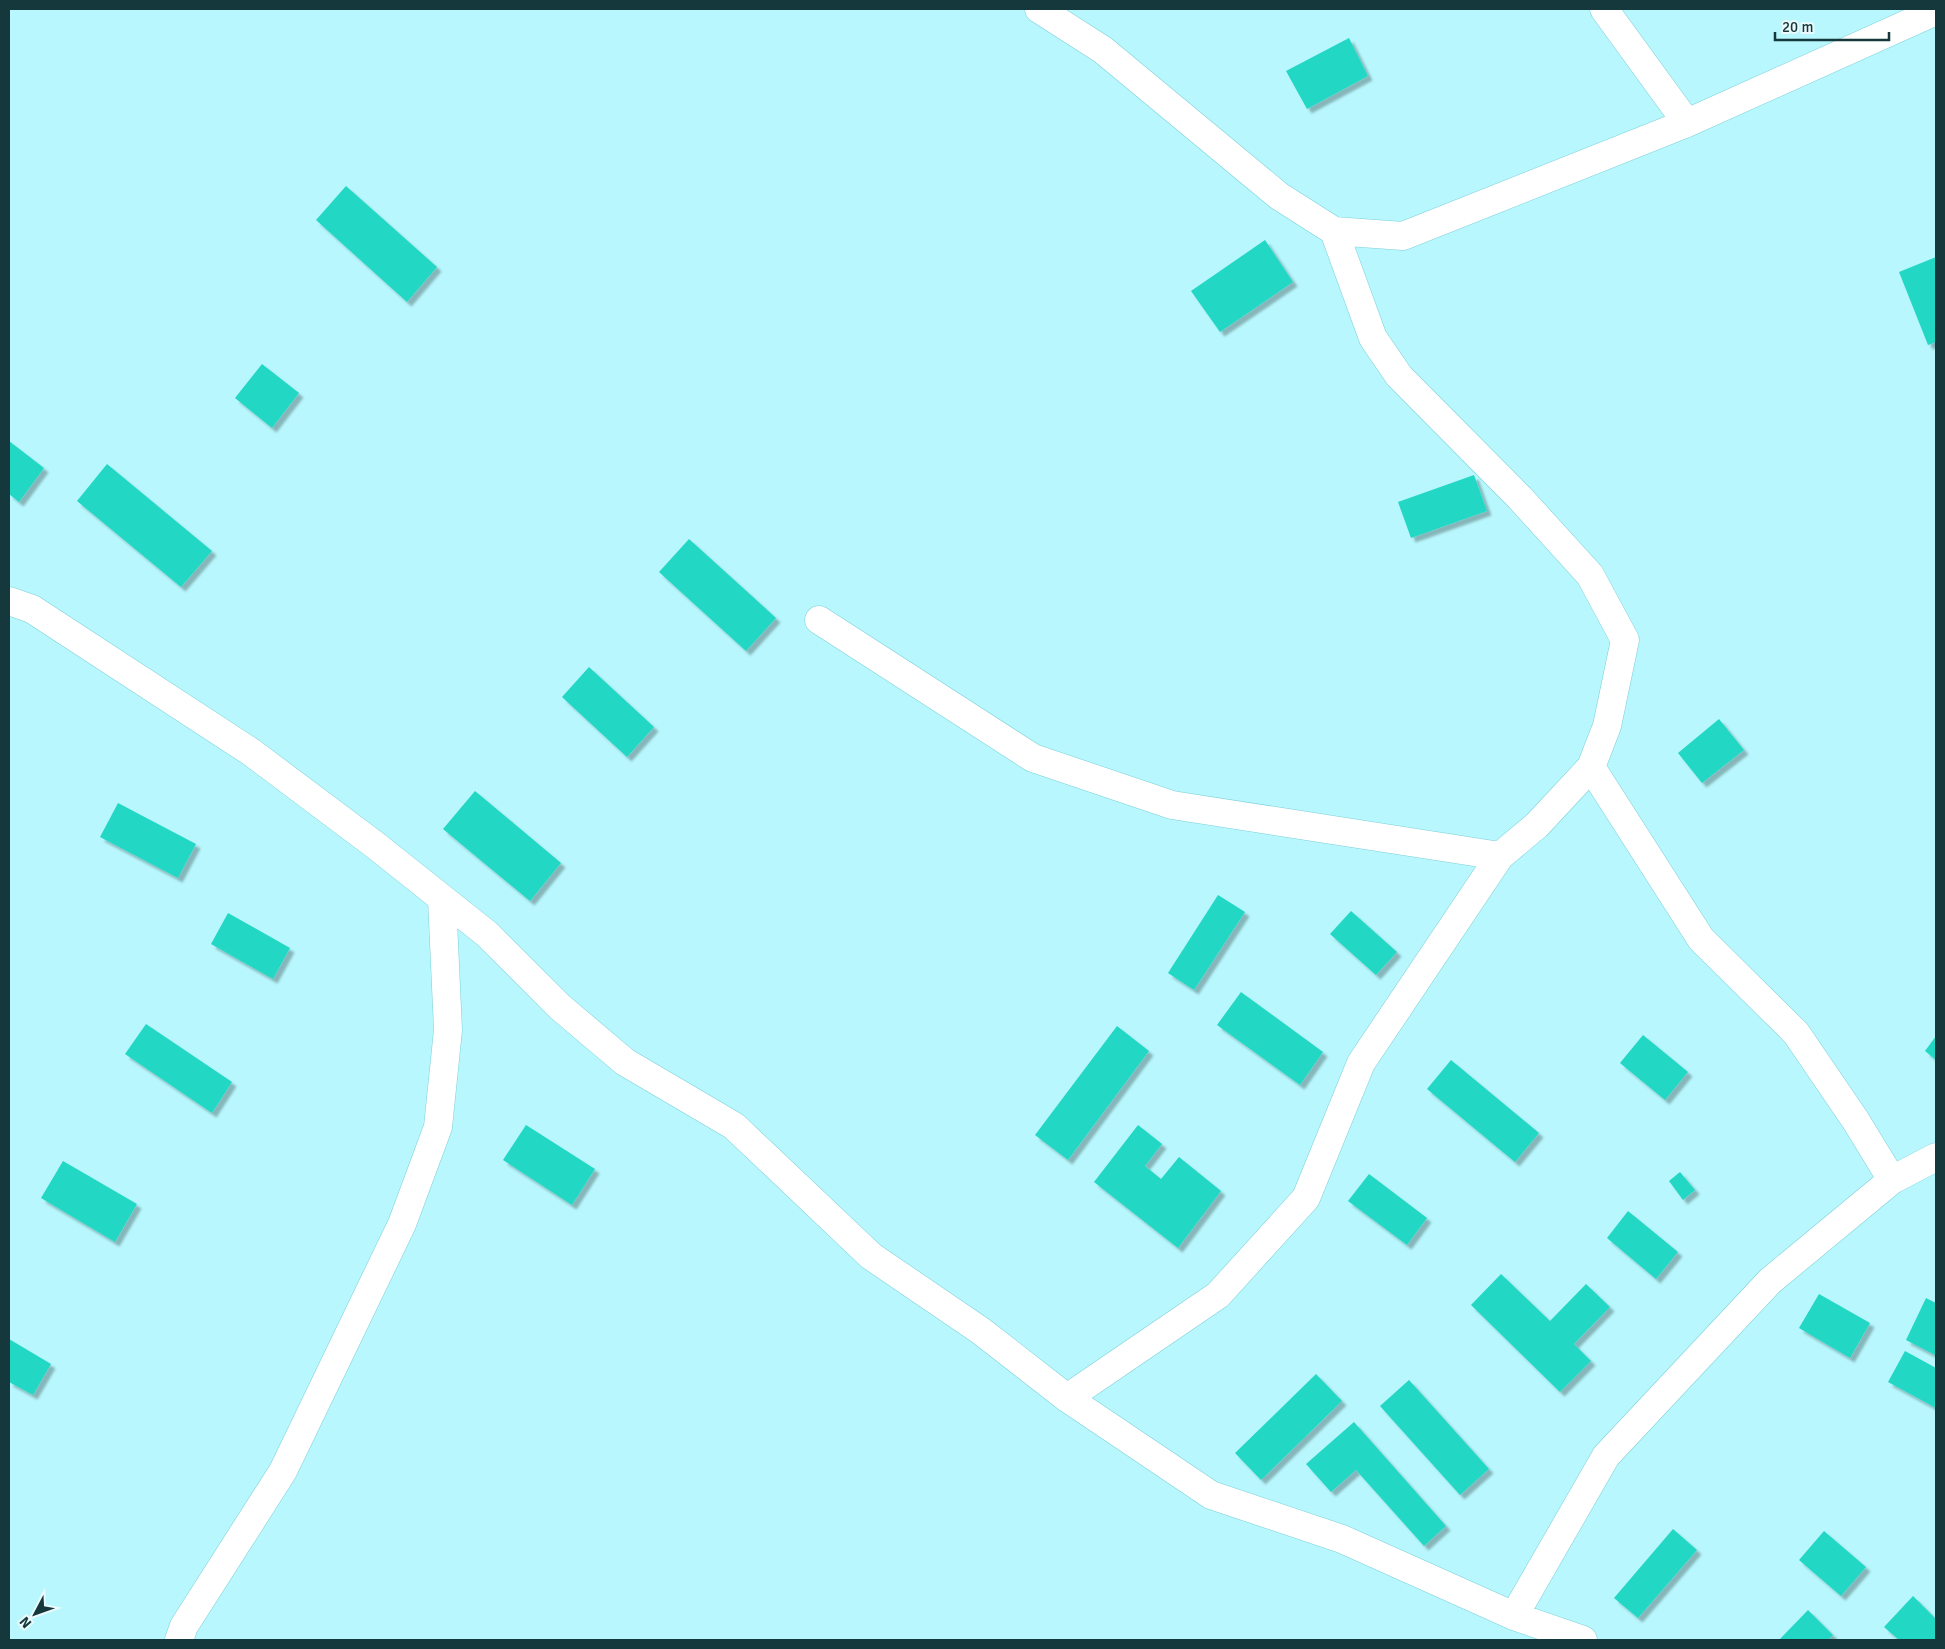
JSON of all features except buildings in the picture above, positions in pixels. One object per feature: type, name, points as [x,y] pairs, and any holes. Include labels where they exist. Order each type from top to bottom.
[{"type":"street","points":[[1039,9],[1103,50],[1279,196],[1334,231],[1403,236],[1687,123],[1936,10]]},
{"type":"street","points":[[1604,9],[1687,123]]},
{"type":"street","points":[[1067,1398],[1218,1295],[1306,1198],[1361,1063],[1500,856],[1537,825],[1590,767],[1607,726],[1625,640],[1590,575],[1520,498],[1399,376],[1373,338],[1334,231]]},
{"type":"street","points":[[9,601],[32,609],[251,752],[487,934],[560,1007],[625,1062],[734,1126],[871,1256],[981,1330],[1067,1398],[1211,1495],[1342,1539],[1514,1616],[1583,1640]]},
{"type":"street","points":[[819,620],[1033,758],[1172,805],[1500,856]]},
{"type":"street","points":[[1590,767],[1701,939],[1796,1033],[1856,1121],[1892,1180]]},
{"type":"street","points":[[179,1640],[184,1626],[283,1472],[402,1224],[438,1127],[448,1030],[442,899]]},
{"type":"street","points":[[1514,1616],[1606,1456],[1770,1281],[1892,1180],[1936,1157]]}]
